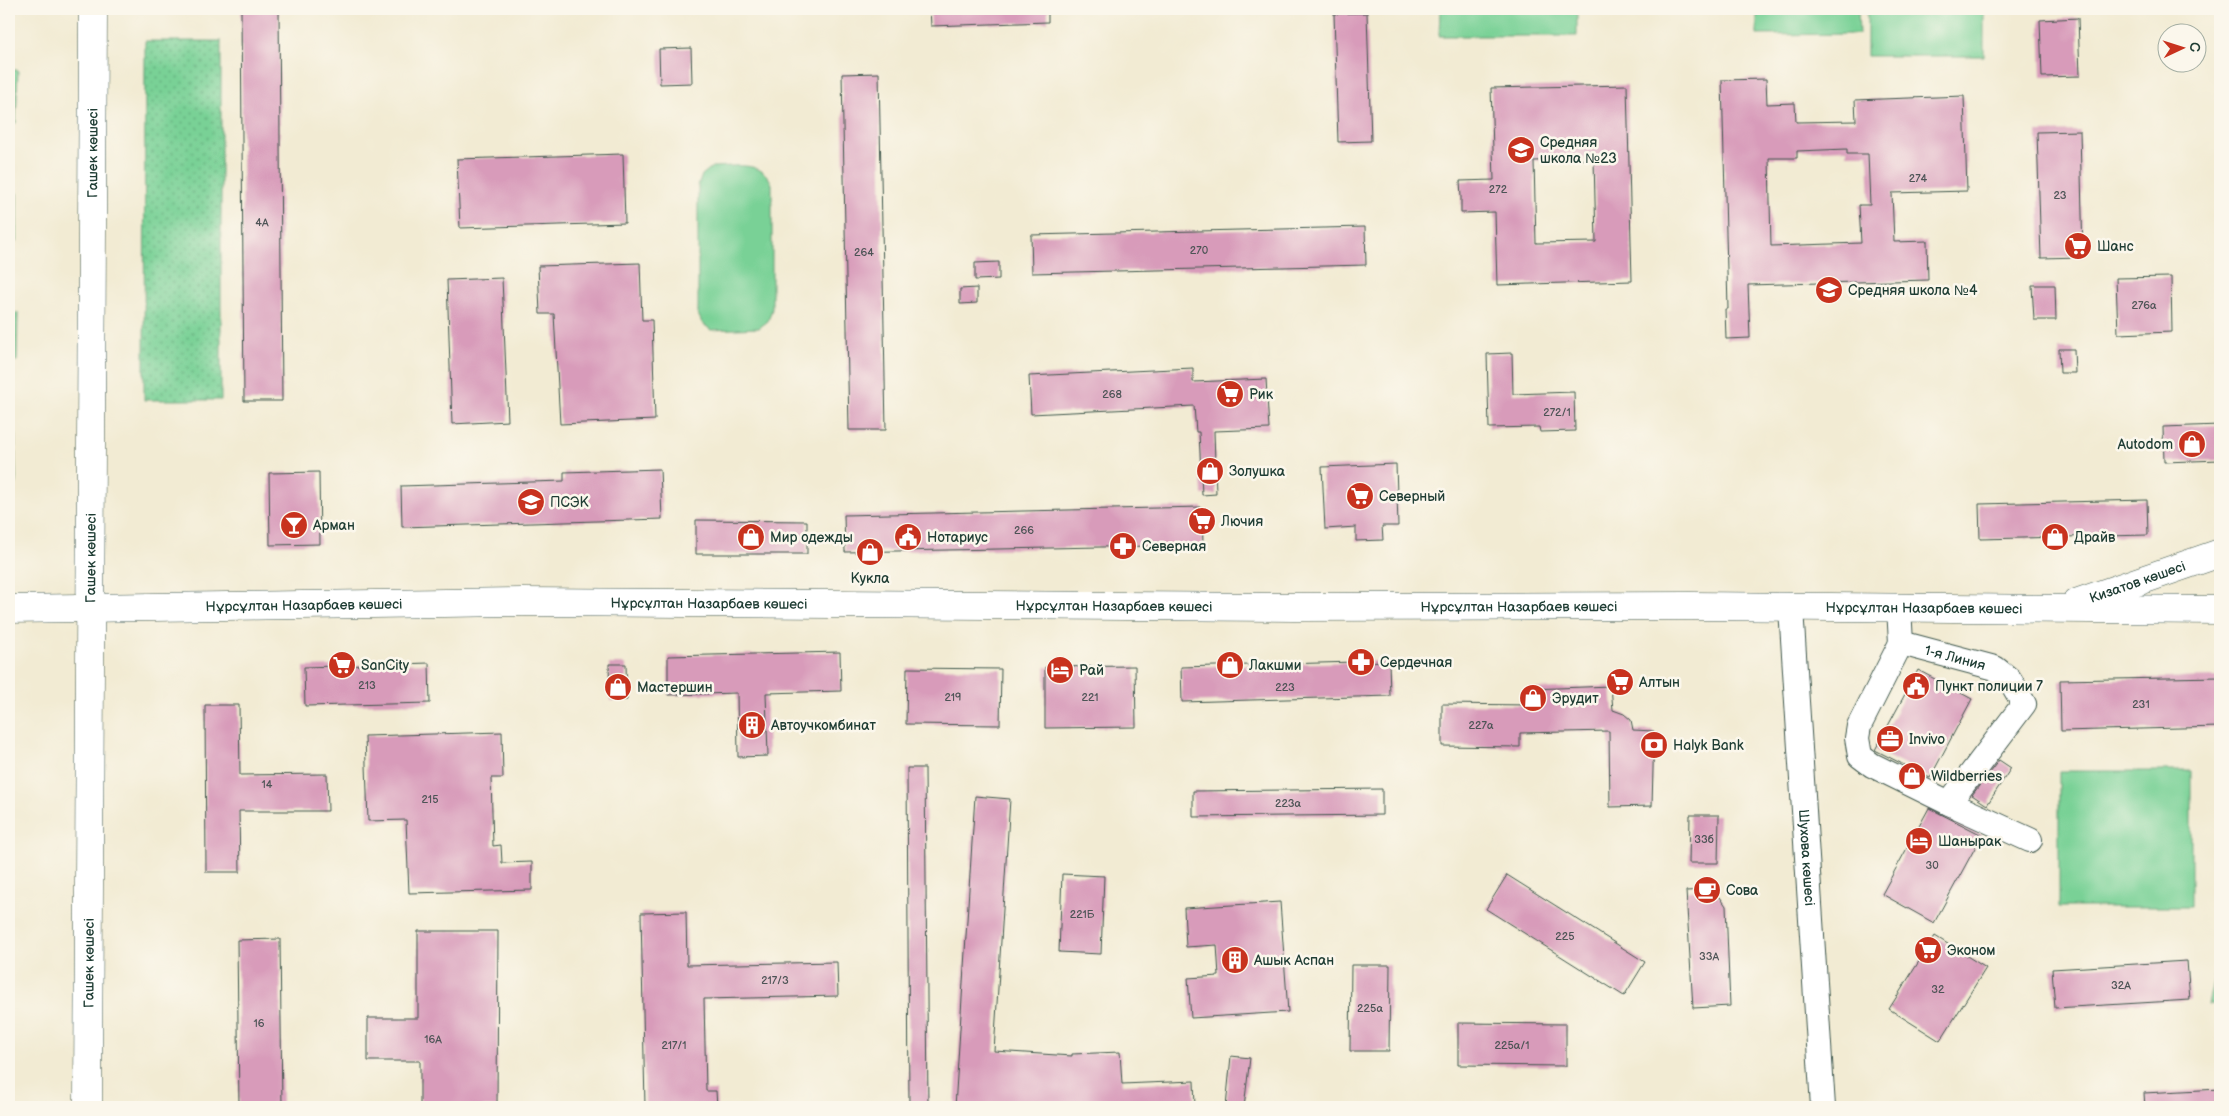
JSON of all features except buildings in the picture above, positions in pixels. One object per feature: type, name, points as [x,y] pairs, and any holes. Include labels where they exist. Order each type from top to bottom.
[{"type":"main road","name":"Гашек көшесі","points":[[88,1107],[93,9]]},
{"type":"main road","name":"Кизатов көшесі","points":[[2055,610],[2220,553]]},
{"type":"main road","name":"Нұрсұлтан Назарбаев көшесі","points":[[9,609],[522,602],[1294,607],[1691,606],[2220,610]]},
{"type":"street","points":[[1899,607],[1901,643],[1859,726],[1858,749],[1860,756],[1872,766],[1949,804],[2030,840]]},
{"type":"street","name":"Шухова көшесі","points":[[1791,608],[1823,1107]]},
{"type":"street","name":"1-я Линия","points":[[1901,643],[1994,668],[2010,680],[2024,704],[1949,804]]},
{"type":"green space","points":[[1440,9],[1577,9],[1577,36],[1439,36]]},
{"type":"green space","points":[[1757,9],[1858,9],[1859,34],[1757,35]]},
{"type":"green space","points":[[1867,9],[1984,9],[1984,56],[1867,56]]},
{"type":"green space","points":[[145,41],[221,41],[221,400],[144,400]]},
{"type":"green space","points":[[9,70],[18,70],[16,123],[9,123]]},
{"type":"green space","points":[[746,166],[754,168],[767,176],[772,184],[772,309],[768,321],[759,328],[711,330],[702,323],[698,314],[698,186],[702,175],[712,167]]},
{"type":"green space","points":[[9,193],[17,193],[17,241],[9,241]]},
{"type":"green space","points":[[9,313],[18,313],[17,361],[9,361]]},
{"type":"green space","points":[[9,435],[15,435],[16,484],[9,484]]},
{"type":"green space","points":[[2059,771],[2191,771],[2191,907],[2059,907]]},
{"type":"green space","points":[[2218,957],[2220,957],[2220,1006],[2208,1005]]},
{"type":"place","name":"Средняя школа №23","points":[[1521,150]]},
{"type":"place","name":"Шанс","points":[[2078,246]]},
{"type":"place","name":"Средняя школа №4","points":[[1829,290]]},
{"type":"place","name":"Рик","points":[[1230,394]]},
{"type":"place","name":"Autodom","points":[[2192,444]]},
{"type":"place","name":"Золушка","points":[[1210,471]]},
{"type":"place","name":"Северный","points":[[1360,496]]},
{"type":"place","name":"ПСЭК","points":[[531,502]]},
{"type":"place","name":"Лючия","points":[[1202,521]]},
{"type":"place","name":"Арман","points":[[294,525]]},
{"type":"place","name":"Мир одежды","points":[[751,537]]},
{"type":"place","name":"Нотариус","points":[[908,537]]},
{"type":"place","name":"Драйв","points":[[2055,537]]},
{"type":"place","name":"Северная","points":[[1123,546]]},
{"type":"place","name":"Кукла","points":[[870,552]]},
{"type":"place","name":"Сердечная","points":[[1361,662]]},
{"type":"place","name":"SanCity","points":[[342,665]]},
{"type":"place","name":"Лакшми","points":[[1230,665]]},
{"type":"place","name":"Рай","points":[[1060,670]]},
{"type":"place","name":"Алтын","points":[[1620,682]]},
{"type":"place","name":"Пункт полиции 7","points":[[1916,686]]},
{"type":"place","name":"Мастершин","points":[[618,687]]},
{"type":"place","name":"Эрудит","points":[[1533,698]]},
{"type":"place","name":"Автоучкомбинат","points":[[752,725]]},
{"type":"place","name":"Invivo","points":[[1890,739]]},
{"type":"place","name":"Halyk Bank","points":[[1654,745]]},
{"type":"place","name":"Wildberries","points":[[1912,776]]},
{"type":"place","name":"Шанырак","points":[[1919,841]]},
{"type":"place","name":"Сова","points":[[1707,890]]},
{"type":"place","name":"Эконом","points":[[1928,950]]},
{"type":"place","name":"Ашык Аспан","points":[[1235,960]]}]
